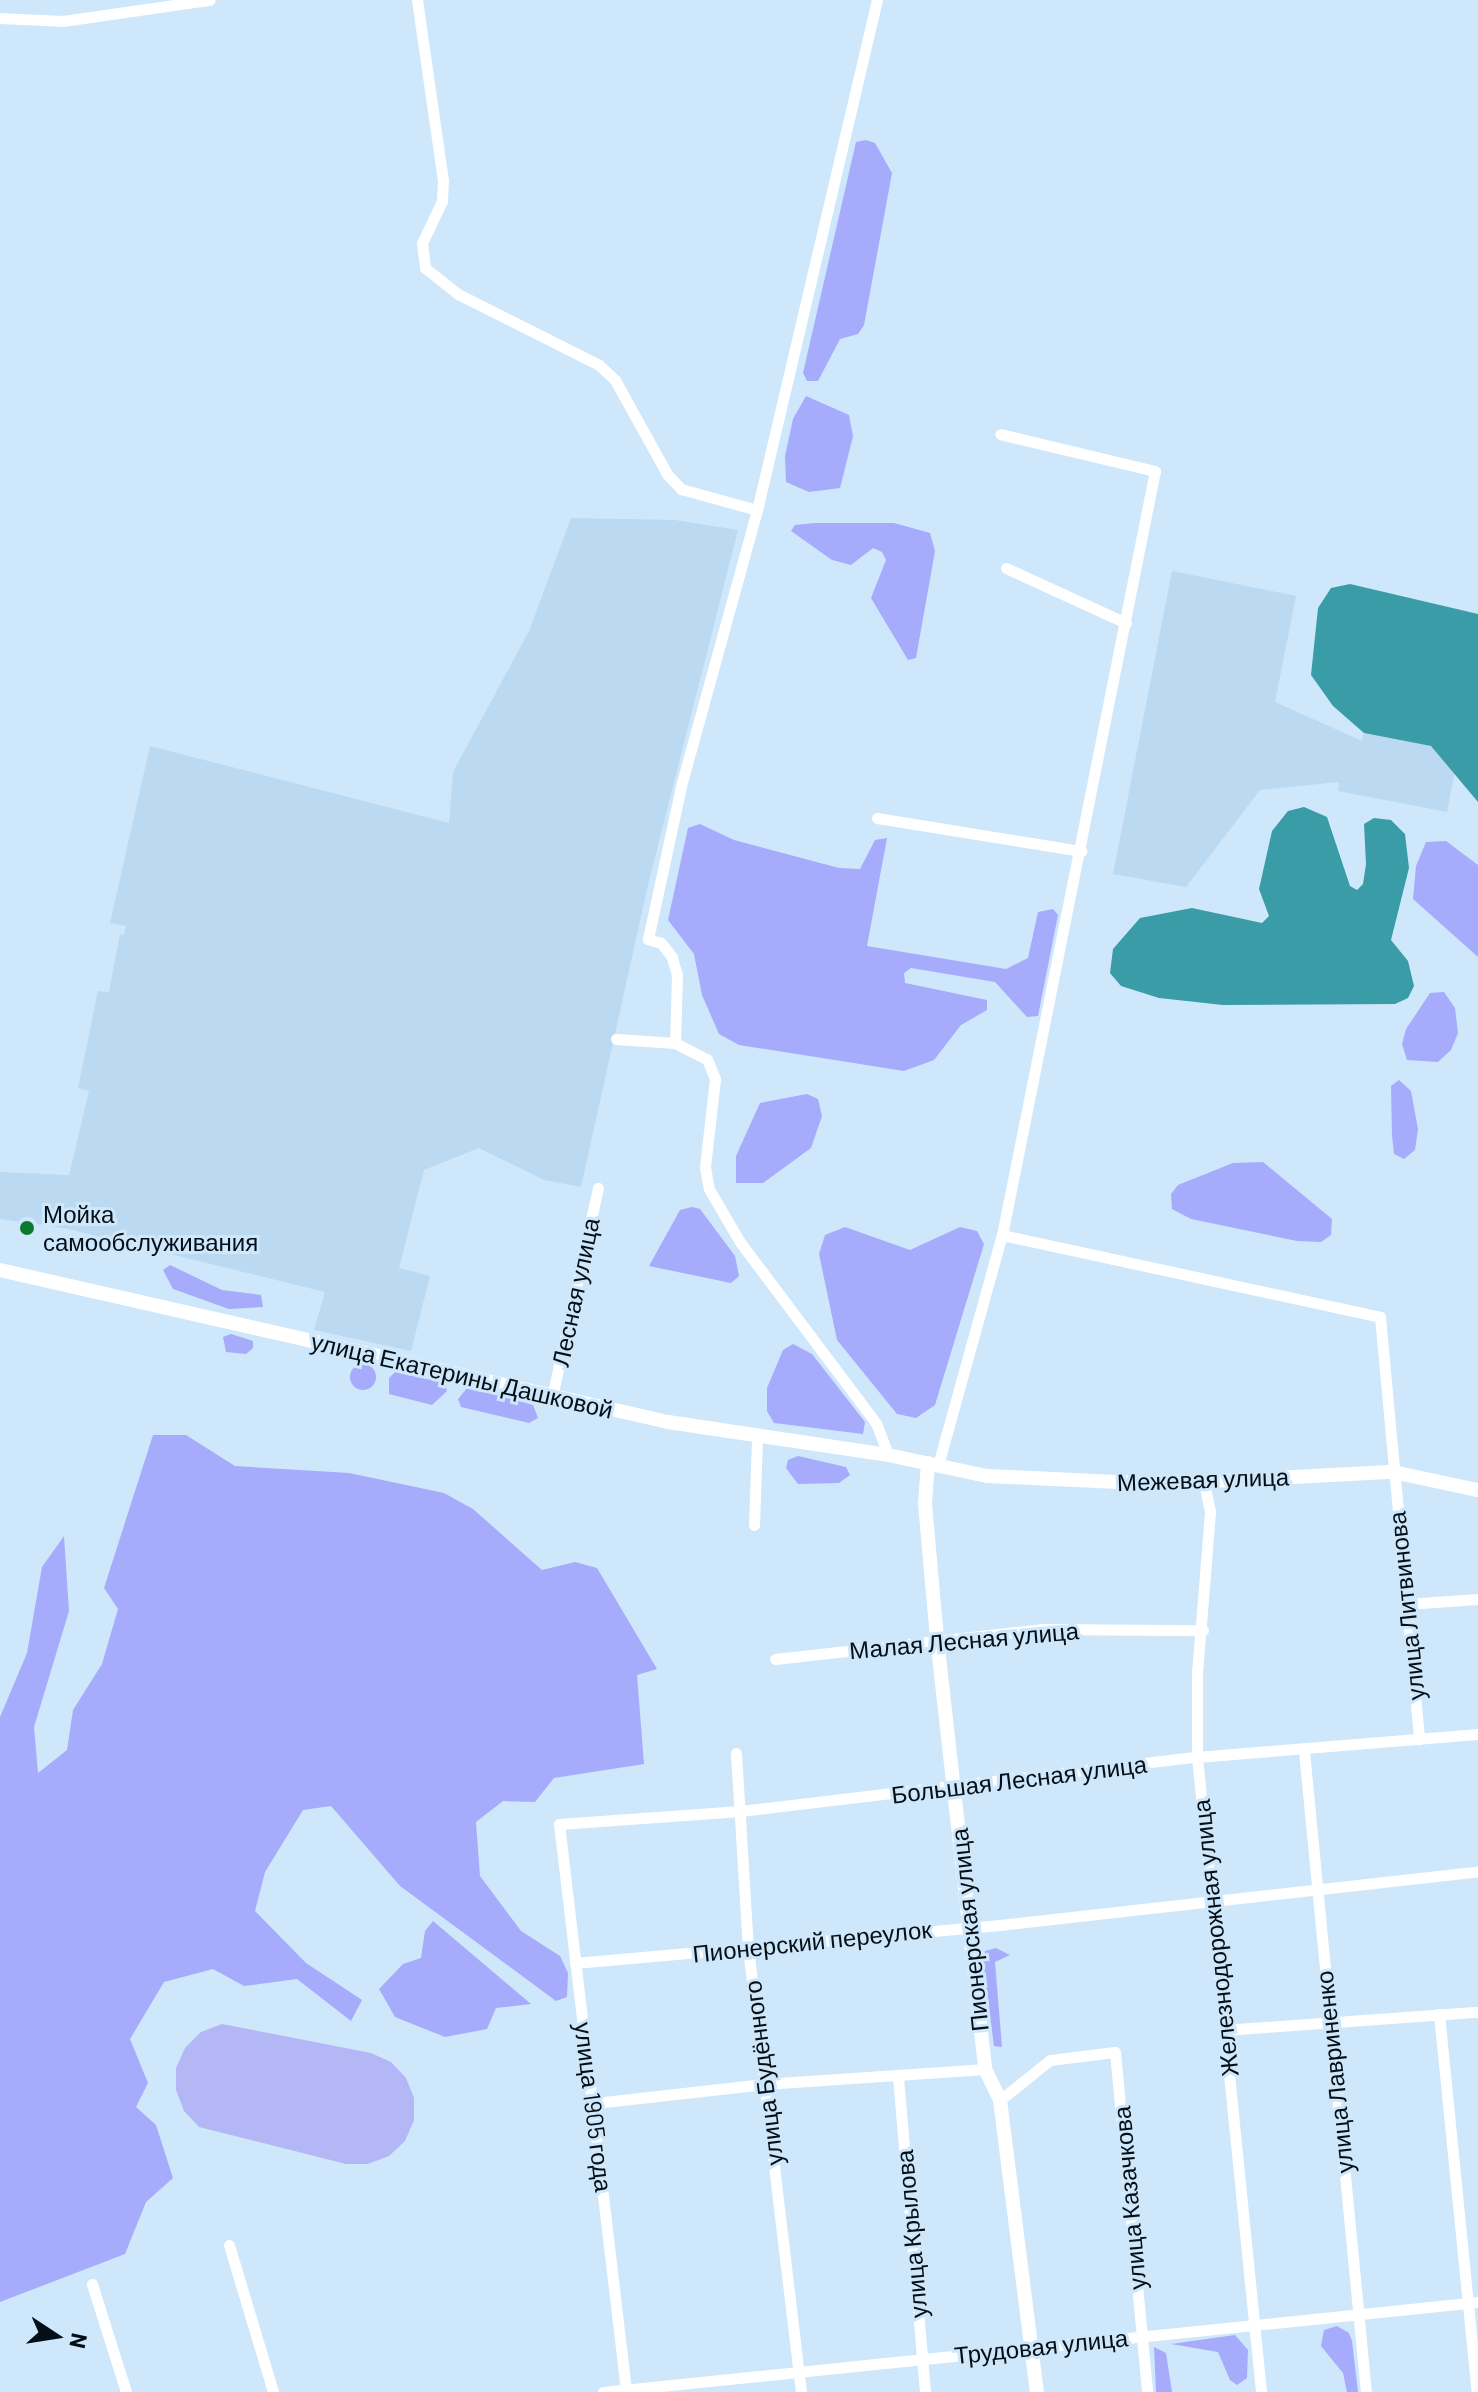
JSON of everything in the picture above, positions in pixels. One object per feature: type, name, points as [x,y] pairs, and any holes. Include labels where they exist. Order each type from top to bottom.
[{"type":"street","points":[[0,18],[63,21],[209,0]]},
{"type":"street","points":[[417,0],[443,180],[442,201],[422,243],[425,268],[458,294],[599,365],[615,380],[667,474],[681,489],[757,510]]},
{"type":"street","points":[[675,1043],[677,975],[661,943],[648,939],[681,786],[757,510],[877,0]]},
{"type":"street","points":[[933,1464],[1002,1235],[1155,471],[1000,434]]},
{"type":"street","points":[[1006,568],[1126,623]]},
{"type":"street","points":[[877,818],[1081,851]]},
{"type":"street","points":[[616,1039],[675,1043],[707,1059],[715,1079],[705,1167],[709,1189],[740,1242],[876,1423],[888,1455]]},
{"type":"street","name":"Лесная улица","points":[[552,1397],[598,1188]]},
{"type":"street","name":"улица Литвинова","points":[[1002,1235],[1380,1317],[1392,1417],[1393,1472],[1419,1739]]},
{"type":"street","name":"улица Екатерины Дашковой","points":[[0,1270],[552,1397],[757,1437],[933,1464]]},
{"type":"street","points":[[754,1525],[757,1437]]},
{"type":"street","name":"Межевая улица","points":[[933,1464],[1009,1479],[1204,1483],[1393,1472],[1478,1490]]},
{"type":"street","name":"Пионерская улица","points":[[933,1464],[925,1504],[968,1925],[985,2069],[1000,2100],[1037,2392]]},
{"type":"street","name":"Железнодорожная улица","points":[[1204,1483],[1210,1512],[1197,1757],[1261,2392]]},
{"type":"street","points":[[1406,1604],[1478,1599]]},
{"type":"street","name":"Малая Лесная улица","points":[[775,1659],[1041,1629],[1203,1630]]},
{"type":"street","name":"Большая Лесная улица","points":[[559,1824],[741,1811],[953,1789],[1197,1757],[1304,1751],[1478,1734]]},
{"type":"street","name":"улица Лавриненко","points":[[1304,1751],[1366,2392]]},
{"type":"street","name":"улица Будённого","points":[[736,1753],[748,1948],[801,2392]]},
{"type":"street","name":"улица 1905 года","points":[[559,1824],[595,2103],[615,2391]]},
{"type":"street","name":"Пионерский переулок","points":[[575,1963],[748,1948],[1317,1885],[1478,1871]]},
{"type":"street","points":[[1224,2030],[1315,2021],[1329,2025],[1478,2012]]},
{"type":"street","points":[[1439,2014],[1473,2303],[1477,2392]]},
{"type":"street","name":"улица Казачкова","points":[[1000,2100],[1050,2060],[1115,2052],[1147,2392]]},
{"type":"street","points":[[595,2103],[764,2084],[985,2069]]},
{"type":"street","name":"улица Крылова","points":[[898,2077],[925,2392]]},
{"type":"street","points":[[229,2245],[273,2392]]},
{"type":"street","points":[[92,2284],[126,2392]]},
{"type":"street","name":"Трудовая улица","points":[[615,2391],[1473,2303]]},
{"type":"shaded area","points":[[866,140],[875,143],[892,173],[864,325],[858,334],[840,339],[818,381],[807,381],[803,373],[856,142]]},
{"type":"shaded area","points":[[806,396],[849,415],[853,436],[840,488],[809,492],[786,482],[785,456],[793,419]]},
{"type":"shaded area","points":[[571,518],[675,520],[738,530],[648,885],[581,1187],[544,1180],[479,1148],[424,1170],[399,1268],[430,1276],[411,1351],[314,1330],[325,1292],[64,1228],[0,1219],[0,1172],[69,1175],[89,1091],[78,1088],[98,991],[109,992],[120,934],[124,935],[126,926],[110,923],[150,746],[449,823],[453,772],[529,631]]},
{"type":"shaded area","points":[[894,523],[930,533],[935,551],[916,658],[908,660],[871,598],[886,560],[882,552],[873,548],[851,565],[832,560],[791,531],[795,525]]},
{"type":"shaded area","points":[[1172,571],[1296,596],[1275,702],[1362,741],[1364,733],[1431,746],[1455,771],[1447,812],[1338,791],[1339,782],[1260,790],[1186,887],[1113,874]]},
{"type":"shaded area","points":[[1350,584],[1478,614],[1478,802],[1431,746],[1364,733],[1333,706],[1311,675],[1318,608],[1331,588]]},
{"type":"shaded area","points":[[1304,807],[1327,817],[1350,886],[1357,890],[1363,884],[1366,864],[1364,824],[1374,818],[1391,820],[1405,834],[1409,868],[1391,940],[1408,961],[1414,986],[1408,998],[1395,1004],[1223,1005],[1159,998],[1121,986],[1110,973],[1113,949],[1140,918],[1192,908],[1262,923],[1269,916],[1259,889],[1272,831],[1288,811]]},
{"type":"shaded area","points":[[700,824],[734,840],[839,868],[860,869],[875,840],[887,838],[867,946],[1006,969],[1028,958],[1038,912],[1053,909],[1058,915],[1038,1016],[1027,1017],[995,982],[911,968],[904,973],[905,983],[987,1000],[987,1010],[961,1025],[934,1060],[904,1071],[739,1045],[719,1034],[702,995],[694,954],[668,920],[688,828]]},
{"type":"shaded area","points":[[1446,841],[1478,865],[1478,957],[1413,899],[1416,866],[1426,842]]},
{"type":"shaded area","points":[[1444,992],[1455,1008],[1458,1033],[1451,1050],[1438,1062],[1407,1060],[1402,1044],[1406,1029],[1430,993]]},
{"type":"shaded area","points":[[1399,1080],[1411,1091],[1418,1129],[1415,1150],[1404,1159],[1394,1154],[1392,1135],[1391,1086]]},
{"type":"shaded area","points":[[807,1094],[818,1099],[822,1116],[811,1148],[763,1183],[736,1183],[736,1156],[760,1103]]},
{"type":"shaded area","points":[[1263,1162],[1332,1219],[1331,1235],[1321,1242],[1297,1241],[1191,1219],[1172,1209],[1171,1194],[1178,1185],[1233,1163]]},
{"type":"shaded area","points":[[700,1209],[735,1256],[739,1276],[731,1283],[649,1266],[680,1210]]},
{"type":"shaded area","points":[[845,1227],[910,1250],[960,1227],[977,1231],[984,1244],[935,1405],[916,1418],[897,1414],[837,1340],[819,1254],[825,1235]]},
{"type":"shaded area","points":[[170,1265],[222,1290],[261,1295],[263,1307],[229,1309],[173,1289],[163,1270]]},
{"type":"shaded area","points":[[231,1334],[253,1341],[253,1348],[246,1354],[226,1352],[223,1337]]},
{"type":"shaded area","points":[[793,1344],[812,1354],[865,1422],[863,1434],[774,1423],[767,1411],[767,1388],[783,1350]]},
{"type":"shaded area","points":[[363,1364],[372,1368],[376,1377],[372,1386],[363,1390],[354,1386],[350,1377],[354,1368]]},
{"type":"shaded area","points":[[395,1372],[445,1383],[447,1391],[432,1405],[389,1394],[389,1378]]},
{"type":"shaded area","points":[[468,1387],[533,1405],[538,1418],[529,1423],[461,1407],[458,1399]]},
{"type":"shaded area","points":[[153,1435],[186,1435],[235,1466],[349,1473],[444,1493],[473,1509],[542,1570],[575,1562],[597,1568],[657,1669],[637,1675],[644,1764],[554,1778],[535,1802],[503,1801],[476,1822],[480,1876],[521,1931],[560,1956],[568,1973],[567,1997],[556,2001],[400,1886],[331,1806],[303,1810],[265,1872],[255,1911],[306,1963],[362,2000],[351,2021],[297,1979],[244,1986],[213,1969],[164,1982],[130,2039],[148,2083],[136,2107],[156,2125],[173,2178],[146,2202],[125,2254],[0,2302],[0,1717],[27,1653],[42,1567],[64,1536],[69,1611],[34,1727],[38,1773],[67,1750],[73,1710],[102,1664],[118,1609],[104,1588]]},
{"type":"shaded area","points":[[798,1456],[846,1467],[850,1475],[839,1483],[798,1484],[786,1468],[788,1460]]},
{"type":"shaded area","points":[[433,1921],[531,2004],[496,2008],[487,2029],[445,2037],[395,2017],[379,1989],[403,1964],[421,1958],[425,1931]]},
{"type":"shaded area","points":[[996,1948],[1010,1955],[995,1962],[1002,2047],[994,2046],[983,1963],[985,1951]]},
{"type":"shaded area","points":[[222,2024],[371,2053],[391,2062],[406,2078],[414,2098],[414,2120],[405,2141],[389,2156],[368,2164],[346,2164],[199,2127],[184,2111],[176,2090],[176,2068],[185,2048],[201,2032]]},
{"type":"shaded area","points":[[1337,2326],[1349,2333],[1352,2341],[1358,2392],[1347,2392],[1343,2373],[1321,2346],[1324,2330]]},
{"type":"shaded area","points":[[1235,2335],[1248,2350],[1247,2378],[1237,2385],[1230,2380],[1218,2352],[1171,2344]]},
{"type":"shaded area","points":[[1154,2347],[1166,2353],[1172,2392],[1156,2392]]},
{"type":"place","name":"Мойка самообслуживания","points":[[27,1228]]}]
